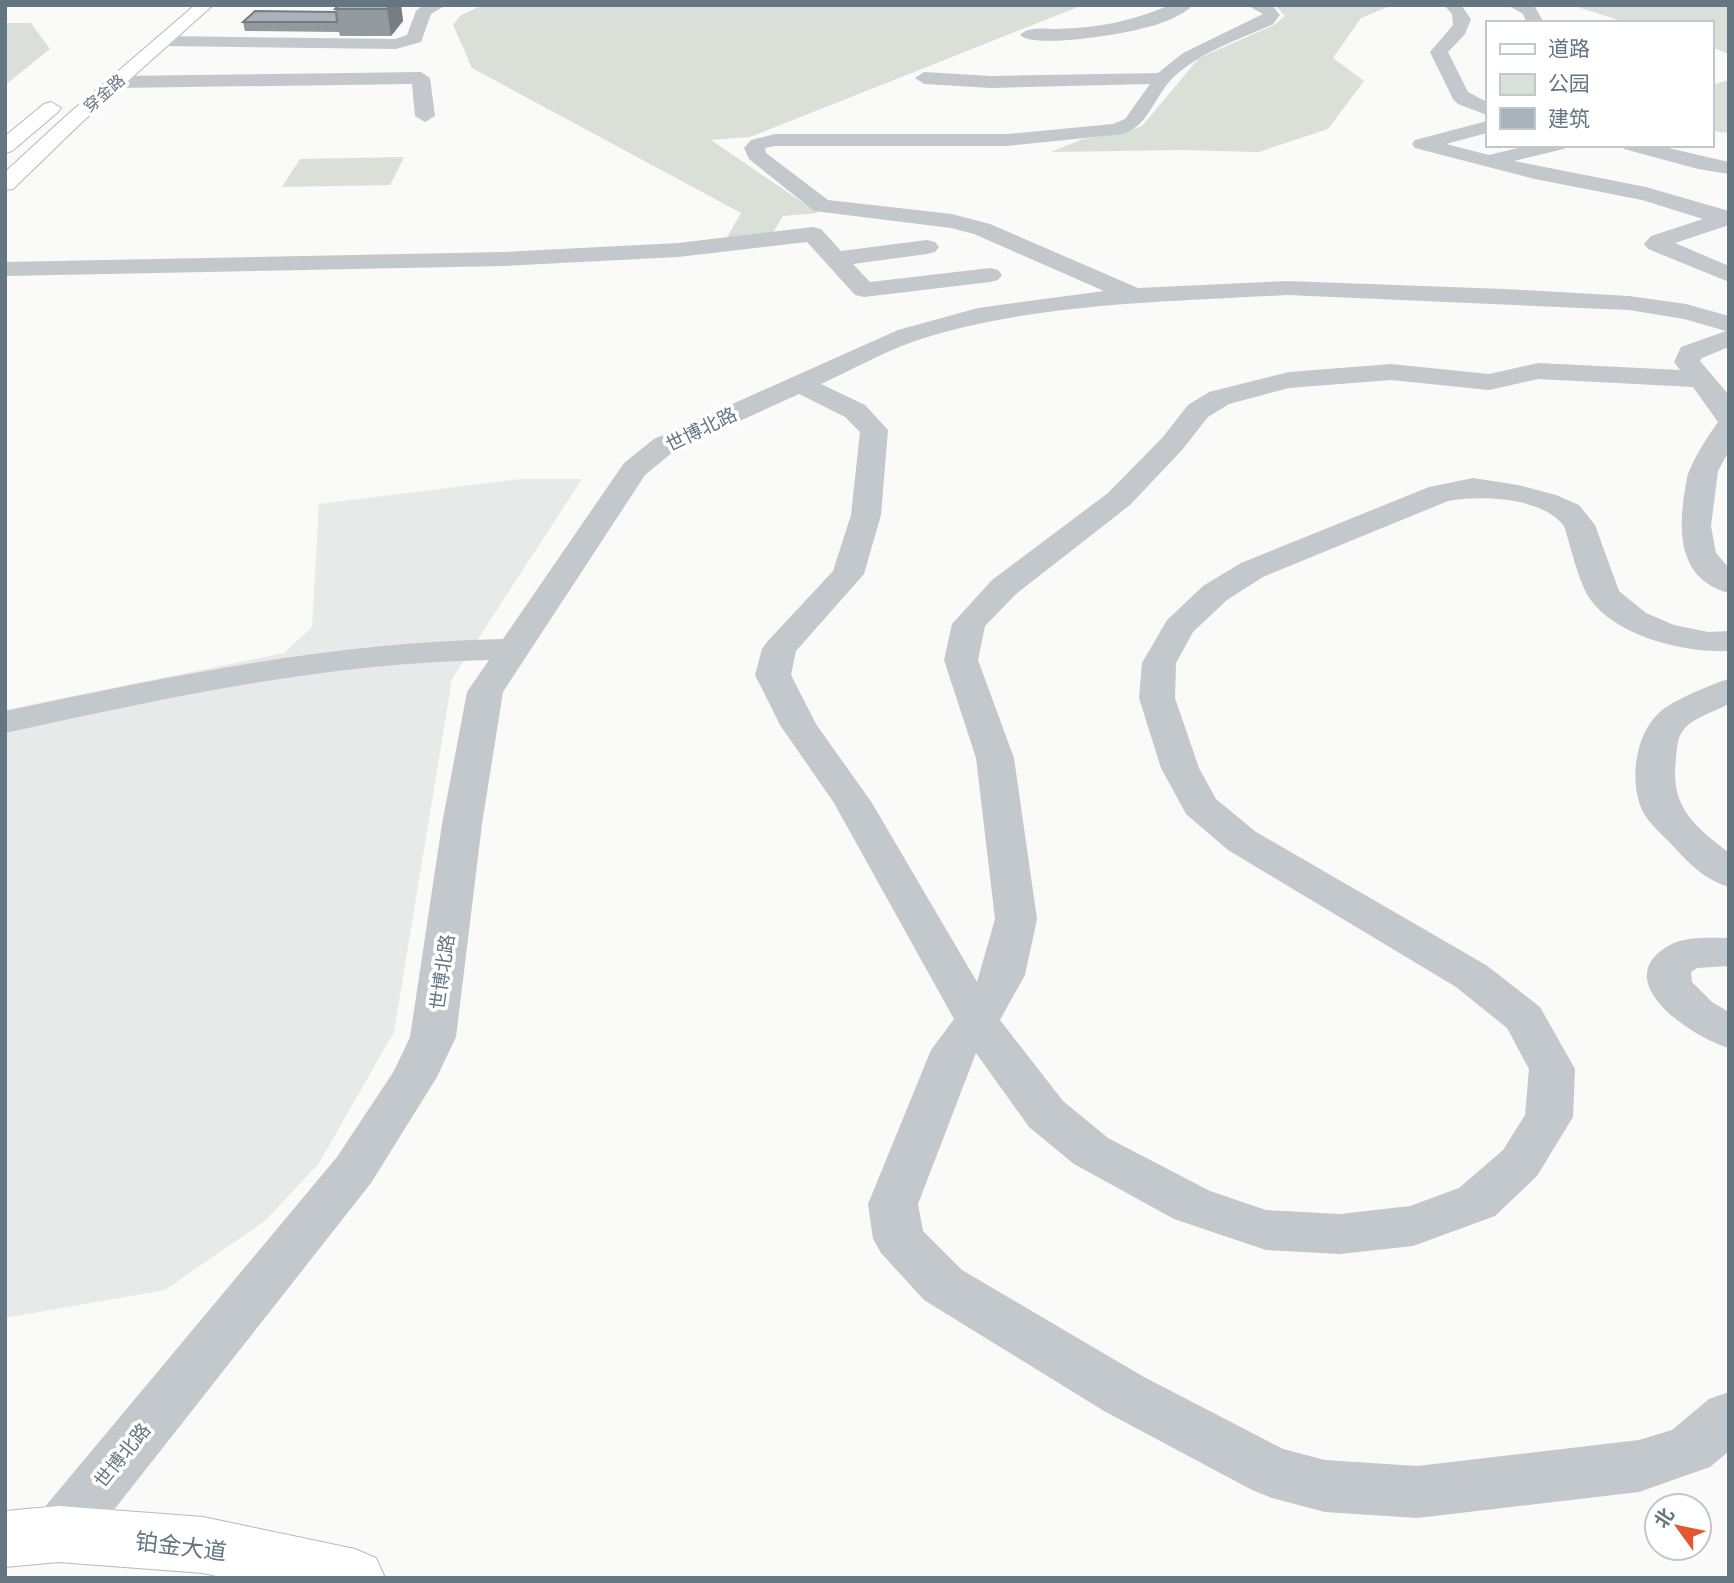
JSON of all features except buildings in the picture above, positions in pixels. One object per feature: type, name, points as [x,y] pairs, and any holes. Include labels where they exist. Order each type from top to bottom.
[{"type":"main road","name":"穿金路","points":[[5,184],[205,5]]},
{"type":"main road","name":"穿金路","points":[[5,147],[66,95]]},
{"type":"main road","name":"铂金大道","points":[[32,1536],[203,1545],[355,1578]]},
{"type":"street","points":[[164,41],[397,44],[415,38],[424,11],[439,5]]},
{"type":"street","points":[[1153,5],[1181,7]]},
{"type":"street","points":[[1136,296],[982,229],[952,221],[838,210],[822,206],[774,171],[756,155],[754,148],[758,144],[775,140],[1007,140],[1117,130],[1132,124],[1164,78],[1189,57],[1267,20],[1272,15],[1270,10],[1255,5]]},
{"type":"street","points":[[1452,5],[1460,12],[1462,28],[1439,52],[1460,95],[1465,100],[1486,109]]},
{"type":"street","points":[[1516,5],[1530,11],[1535,21]]},
{"type":"street","points":[[1029,35],[1101,32],[1149,22],[1181,7]]},
{"type":"street","points":[[117,82],[421,78],[425,116]]},
{"type":"street","points":[[924,78],[991,82],[1164,78]]},
{"type":"street","points":[[1486,127],[1422,144],[1535,173],[1646,194],[1727,219]]},
{"type":"street","points":[[1492,161],[1549,147]]},
{"type":"street","points":[[1639,147],[1729,168]]},
{"type":"street","points":[[1727,219],[1656,244],[1729,275]]},
{"type":"street","points":[[5,269],[516,258],[678,250],[813,234],[864,290],[990,275]]},
{"type":"street","points":[[835,258],[927,247]]},
{"type":"street","name":"世博北路","points":[[32,1536],[354,1170],[414,1077],[433,1037],[462,824],[485,692],[634,470],[664,445],[907,335],[944,323],[978,316],[1136,296],[1287,288],[1504,296],[1629,303],[1686,312],[1729,324]]},
{"type":"street","points":[[1729,338],[1690,353],[1687,362],[1722,404],[1729,418]]},
{"type":"street","points":[[1699,379],[1538,371],[1489,382],[1423,374],[1357,373],[1289,380],[1244,390],[1219,398],[1198,411],[1172,444],[1119,499],[1004,587],[969,624],[961,660],[995,758],[1016,919],[1003,975],[977,1021],[954,1050],[893,1204],[899,1240],[943,1285],[1136,1401],[1272,1472],[1325,1486],[1417,1492],[1639,1466],[1690,1449],[1729,1416]]},
{"type":"street","points":[[799,384],[855,411],[874,429],[866,515],[848,574],[779,649],[773,675],[798,725],[853,803],[977,1021],[1046,1114],[1091,1151],[1192,1205],[1266,1230],[1340,1234],[1413,1226],[1477,1202],[1520,1163],[1549,1116],[1552,1069],[1524,1018],[1471,976],[1242,841],[1200,806],[1180,768],[1157,698],[1159,663],[1179,627],[1216,593],[1252,570],[1440,493],[1474,487],[1507,491],[1545,501],[1568,511],[1579,525],[1604,595],[1634,620],[1664,633],[1708,642],[1729,641]]},
{"type":"street","points":[[1729,426],[1703,471],[1695,526],[1700,554],[1714,572],[1729,583]]},
{"type":"street","points":[[5,722],[184,684],[328,662],[460,649],[514,649]]},
{"type":"street","points":[[1729,690],[1674,718],[1660,737],[1654,781],[1662,810],[1698,849],[1729,874]]},
{"type":"street","points":[[1729,952],[1687,954],[1669,967],[1670,987],[1696,1013],[1729,1032]]},
{"type":"shaded area","points":[[521,479],[582,479],[452,679],[394,1032],[319,1163],[266,1220],[165,1290],[5,1318],[5,710],[284,653],[312,627],[319,504]]},
{"type":"green space","points":[[483,5],[1083,5],[750,137],[711,140],[818,213],[783,216],[772,234],[726,239],[741,213],[472,68],[453,25],[461,15]]},
{"type":"green space","points":[[1275,5],[1393,5],[1361,18],[1333,58],[1364,81],[1328,129],[1259,152],[1051,152],[1083,139],[1121,133],[1142,126],[1199,58],[1274,25],[1285,16]]},
{"type":"green space","points":[[1571,5],[1729,5],[1729,54],[1713,48],[1713,21],[1622,21]]},
{"type":"green space","points":[[5,23],[31,23],[50,49],[5,85]]},
{"type":"green space","points":[[1729,80],[1729,133],[1713,131],[1713,84]]},
{"type":"green space","points":[[404,157],[390,185],[282,187],[300,159]]}]
